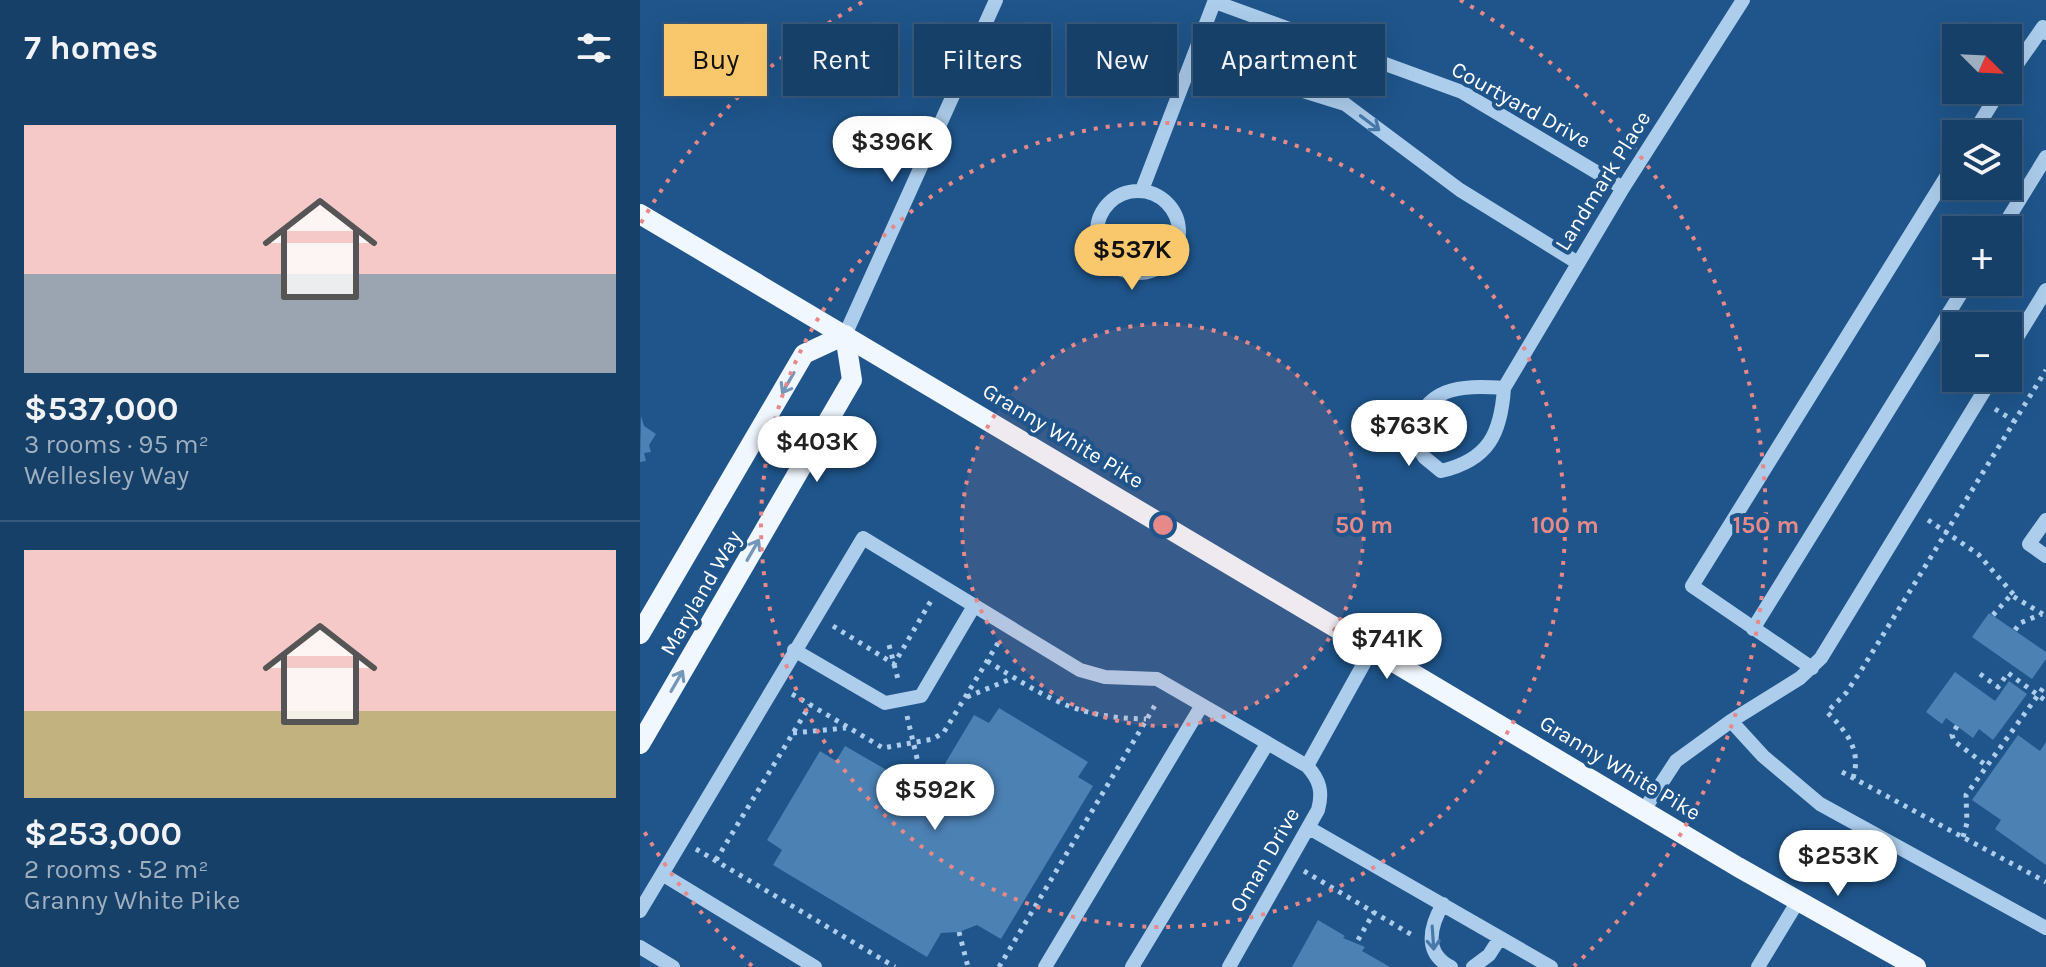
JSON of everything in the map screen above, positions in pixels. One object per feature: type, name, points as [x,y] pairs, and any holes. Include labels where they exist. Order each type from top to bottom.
[{"type":"main road","name":"Granny White Pike","points":[[640,214],[1798,901],[1916,967]]},
{"type":"main road","name":"Maryland Way","points":[[640,634],[804,354],[845,335],[852,380],[640,744]]},
{"type":"street","points":[[845,335],[996,0]]},
{"type":"street","name":"Landmark Place","points":[[1504,388],[1453,388],[1429,402],[1416,420],[1413,437],[1424,457],[1441,471],[1464,465],[1483,450],[1501,423],[1504,388],[1623,188],[1743,0]]},
{"type":"street","points":[[1206,24],[1215,1]]},
{"type":"street","name":"Courtyard Drive","points":[[1215,1],[1462,92],[1623,188]]},
{"type":"street","points":[[2022,57],[2043,27],[2046,33]]},
{"type":"street","points":[[1142,190],[1193,60]]},
{"type":"street","points":[[1319,96],[1345,104],[1460,190],[1578,263]]},
{"type":"street","points":[[2010,216],[2046,157]]},
{"type":"street","points":[[1812,668],[1692,586],[1942,184]]},
{"type":"street","points":[[1142,190],[1157,195],[1169,204],[1178,221],[1179,235],[1175,249],[1163,265],[1141,273],[1124,272],[1108,262],[1101,252],[1097,223],[1107,204],[1124,193],[1142,190]]},
{"type":"street","points":[[2022,329],[2046,290]]},
{"type":"street","points":[[1753,629],[1959,296]]},
{"type":"street","points":[[1644,810],[1676,761],[1812,668],[1983,392]]},
{"type":"street","points":[[2046,520],[2029,544],[2046,556]]},
{"type":"street","points":[[640,911],[863,538],[1080,670],[1105,677],[1147,678],[1168,684],[1307,766],[1373,647]]},
{"type":"street","points":[[794,650],[885,703],[921,696],[974,606]]},
{"type":"street","points":[[1045,967],[1202,705]]},
{"type":"street","points":[[1731,721],[1763,756],[1820,804],[2046,928]]},
{"type":"street","points":[[1132,967],[1267,744]]},
{"type":"street","name":"Oman Drive","points":[[1229,967],[1318,810],[1321,790],[1317,777],[1307,766]]},
{"type":"street","points":[[1309,828],[1551,967]]},
{"type":"street","points":[[662,874],[815,967]]},
{"type":"street","points":[[1758,967],[1798,901]]},
{"type":"street","points":[[1443,904],[1433,922],[1433,947],[1441,961],[1451,967]]},
{"type":"street","points":[[1473,967],[1489,955],[1500,938]]},
{"type":"street","points":[[640,947],[673,967]]},
{"type":"path","points":[[1853,778],[1856,757],[1851,740],[1827,712],[1853,683],[2046,370]]},
{"type":"path","points":[[1911,509],[1984,560],[2014,595],[2044,615]]},
{"type":"path","points":[[816,615],[894,664],[940,585]]},
{"type":"path","points":[[1993,615],[2004,599],[2014,595]]},
{"type":"path","points":[[2015,630],[2020,623],[2044,615]]},
{"type":"path","points":[[987,661],[1079,712],[1147,719]]},
{"type":"path","points":[[1980,674],[1998,687],[2008,673],[2046,701]]},
{"type":"path","points":[[965,698],[1013,677]]},
{"type":"path","points":[[999,967],[1168,684]]},
{"type":"path","points":[[1963,837],[1967,823],[1966,795],[2046,684]]},
{"type":"path","points":[[716,860],[810,705]]},
{"type":"path","points":[[1957,726],[1952,735],[1954,741],[1987,766]]},
{"type":"path","points":[[793,733],[847,728]]},
{"type":"path","points":[[1842,772],[2046,882]]},
{"type":"path","points":[[682,840],[895,967]]},
{"type":"path","points":[[1289,863],[1433,947]]},
{"type":"path","points":[[1358,940],[1374,912]]},
{"type":"path","points":[[959,932],[968,967]]},
{"type":"building","points":[[641,416],[644,426],[656,434],[649,445],[651,452],[644,453],[646,461],[640,462]]},
{"type":"building","points":[[1989,613],[2046,652],[2046,659],[2032,679],[1972,637]]},
{"type":"building","points":[[1955,672],[1995,701],[2009,681],[2027,694],[1993,740],[1979,729],[1973,738],[1946,718],[1942,724],[1926,712]]},
{"type":"building","points":[[999,708],[1088,762],[1078,777],[1093,786],[1001,939],[977,925],[959,932],[941,933],[927,957],[773,865],[782,850],[767,840],[820,751],[836,761],[845,746],[904,780],[906,776],[935,769],[940,772],[974,715],[989,723]]},
{"type":"building","points":[[2018,735],[2040,751],[2046,742],[2046,865],[1995,829],[2001,820],[1972,800]]},
{"type":"building","points":[[1318,920],[1345,936],[1343,938],[1365,947],[1362,951],[1390,967],[1292,967]]}]
